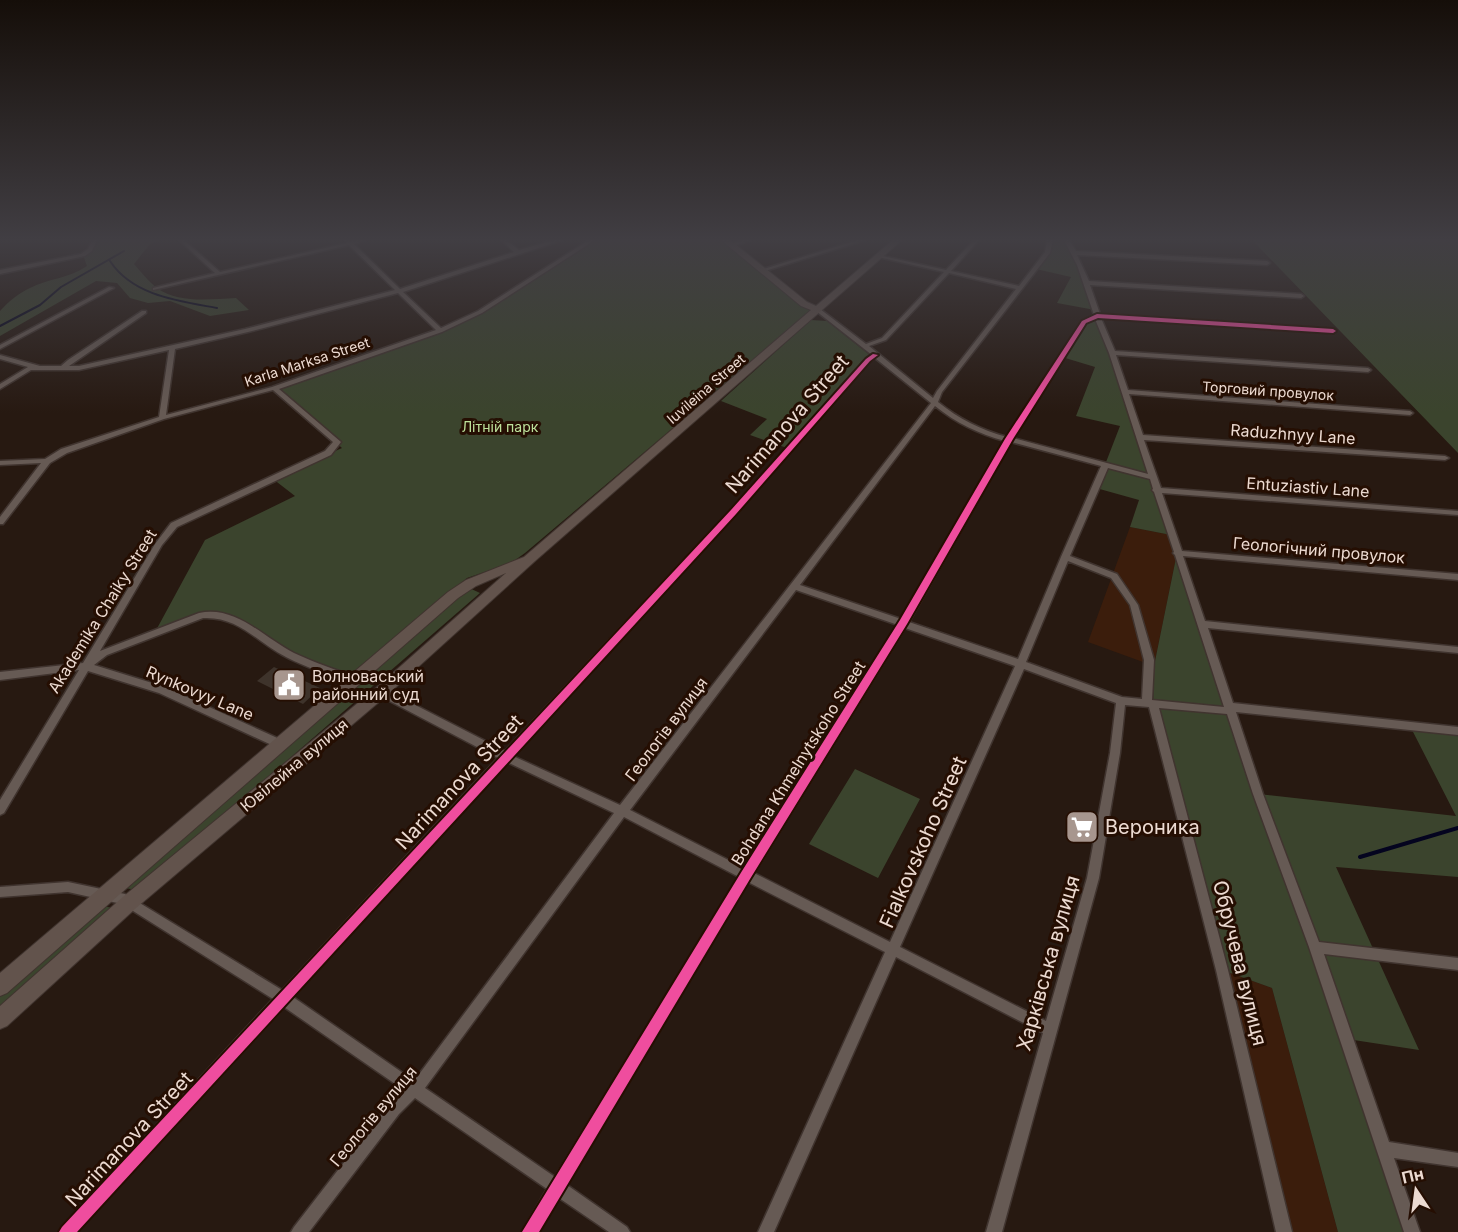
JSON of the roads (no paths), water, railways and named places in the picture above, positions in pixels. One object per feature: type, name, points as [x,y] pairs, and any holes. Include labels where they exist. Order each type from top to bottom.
[{"type":"street","points":[[0,346],[93,297]]},
{"type":"street","points":[[0,357],[39,367],[79,368],[172,348],[373,297]]},
{"type":"street","points":[[406,297],[440,331]]},
{"type":"street","name":"Karla Marksa Street","points":[[0,522],[47,461],[64,451],[162,418],[274,388],[440,331],[480,312],[503,297]]},
{"type":"street","points":[[796,297],[818,310],[866,346],[934,403],[972,427],[1151,477]]},
{"type":"street","name":"Iuvileina Street","points":[[531,558],[832,297]]},
{"type":"street","name":"Narimanova Street","points":[[866,346],[884,339],[922,297]]},
{"type":"street","name":"Геологів вулиця","points":[[299,1232],[394,1109],[425,1078],[622,811],[1013,297]]},
{"type":"street","points":[[1092,297],[1262,805],[1315,947],[1412,1232]]},
{"type":"street","points":[[63,368],[144,312]]},
{"type":"street","points":[[1097,316],[1333,331]]},
{"type":"street","name":"Bohdana Khmelnytskoho Street","points":[[530,1232],[746,875],[904,622],[1010,439],[1084,322],[1097,316]]},
{"type":"street","points":[[162,418],[172,348]]},
{"type":"street","points":[[1112,353],[1368,370]]},
{"type":"street","name":"Narimanova Street","points":[[67,1232],[650,604],[868,360],[875,355]]},
{"type":"street","points":[[0,387],[22,372],[39,367]]},
{"type":"street","name":"Akademika Chaiky Street","points":[[0,810],[159,544],[174,525],[321,457],[335,447],[337,442],[274,388]]},
{"type":"street","name":"Торговий провулок","points":[[1125,392],[1410,413]]},
{"type":"street","name":"Raduzhnyy Lane","points":[[1139,437],[1445,458]]},
{"type":"street","name":"Karla Marksa Street","points":[[0,463],[47,461]]},
{"type":"street","name":"Fialkovskoho Street","points":[[766,1232],[895,950],[1022,663],[1106,464]]},
{"type":"street","name":"Entuziastiv Lane","points":[[1156,490],[1458,513]]},
{"type":"street","name":"Геологічний провулок","points":[[1177,553],[1458,577]]},
{"type":"street","points":[[1065,557],[1114,576],[1134,605],[1149,660],[1150,703]]},
{"type":"street","name":"Ювілейна вулиця","points":[[0,987],[453,595],[471,583],[531,558]]},
{"type":"street","name":"Ювілейна вулиця","points":[[0,1019],[130,902],[381,692],[531,558]]},
{"type":"street","points":[[471,583],[489,583],[492,589],[488,597]]},
{"type":"street","points":[[794,586],[1022,663],[1121,701],[1458,731]]},
{"type":"street","points":[[85,666],[104,654],[202,615],[215,613],[239,622],[283,651],[355,681]]},
{"type":"street","points":[[1202,624],[1458,650]]},
{"type":"street","name":"Rynkovyy Lane","points":[[0,676],[85,666],[162,690],[280,744]]},
{"type":"street","points":[[381,692],[506,757],[622,811],[1050,1030]]},
{"type":"street","name":"Харківська вулиця","points":[[994,1232],[1093,878],[1115,753],[1121,701]]},
{"type":"street","name":"Обручева вулиця","points":[[1150,703],[1222,970],[1284,1232]]},
{"type":"street","points":[[0,892],[69,887],[106,893],[130,902],[283,998],[622,1232]]},
{"type":"street","points":[[1315,947],[1458,964]]},
{"type":"street","points":[[1384,1149],[1458,1160]]},
{"type":"waterway","points":[[0,326],[40,305],[49,297]]},
{"type":"waterway","points":[[167,297],[217,308]]},
{"type":"waterway","points":[[1360,857],[1458,828]]},
{"type":"place","name":"Волноваський районний суд","points":[[289,685]]},
{"type":"place","name":"Вероника","points":[[1082,827]]},
{"type":"park label","name":"Літній парк","points":[[500,427]]}]
